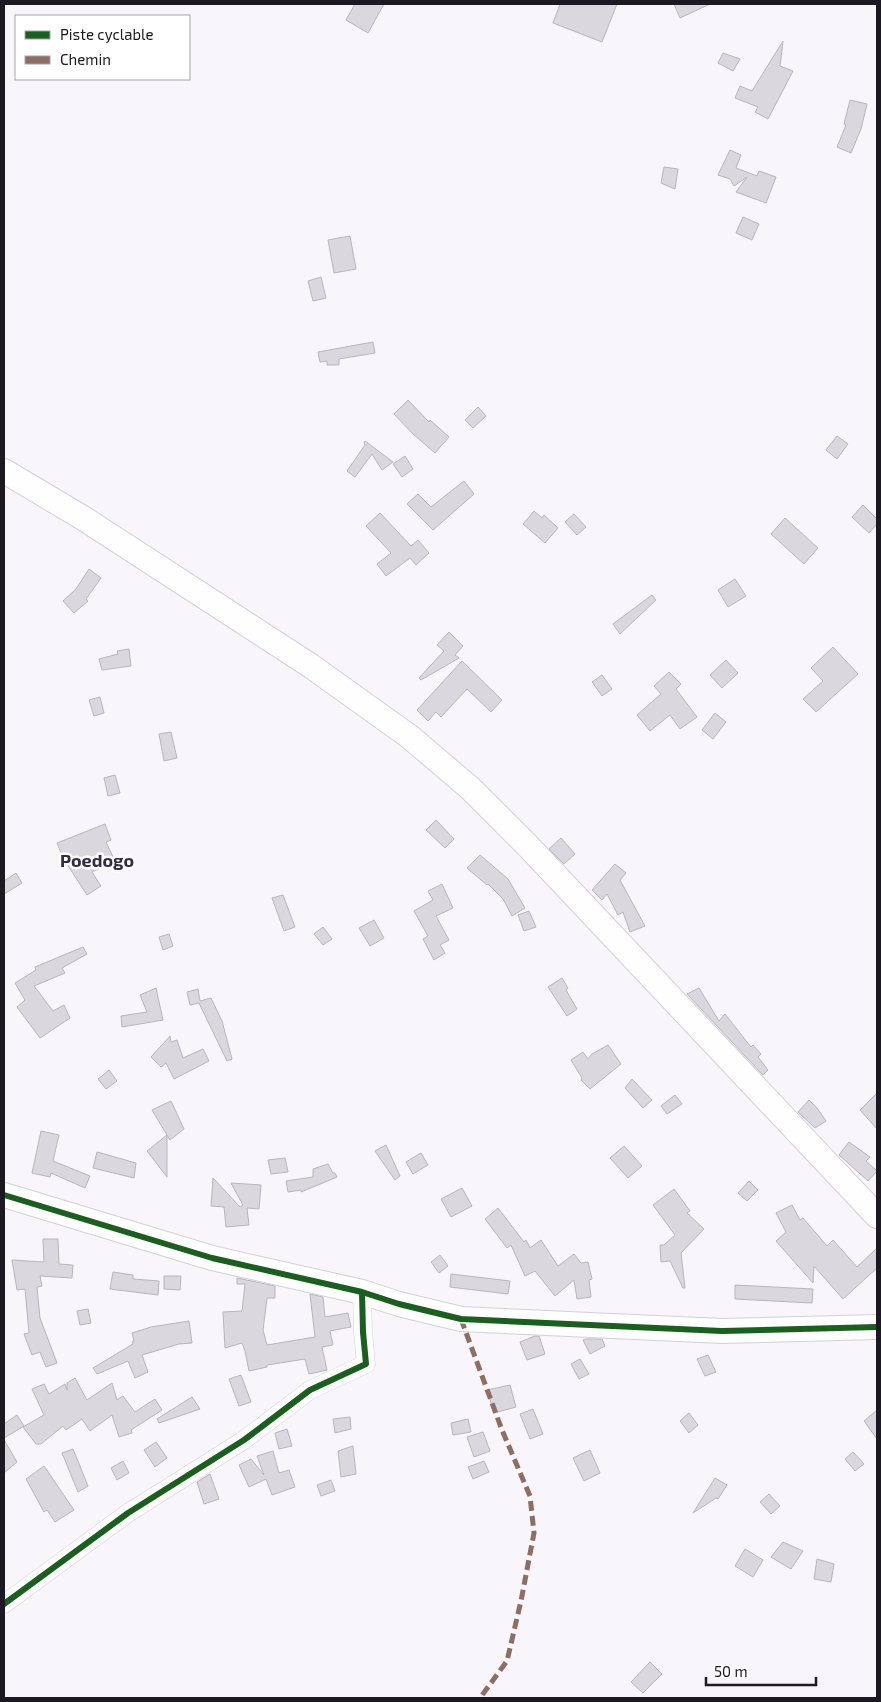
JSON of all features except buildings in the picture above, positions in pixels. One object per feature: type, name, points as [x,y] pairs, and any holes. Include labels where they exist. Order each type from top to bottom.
[{"type":"main road","points":[[4,472],[83,518],[311,666],[410,737],[470,788],[528,846],[877,1216]]},
{"type":"main road","points":[[4,1195],[212,1258],[362,1292],[398,1304],[461,1319],[722,1331],[877,1327]]},
{"type":"street","points":[[4,1604],[128,1513],[244,1440],[310,1390],[366,1364],[362,1292]]},
{"type":"marked path","points":[[461,1319],[502,1430],[530,1496],[534,1533],[507,1661],[480,1698]]},
{"type":"cycle path","points":[[4,1195],[212,1258],[362,1292],[399,1304],[461,1319],[722,1331],[877,1327]]},
{"type":"cycle path","points":[[4,1604],[128,1513],[244,1440],[310,1390],[366,1364],[362,1292]]},
{"type":"district","name":"Poedogo","points":[[97,861]]}]
